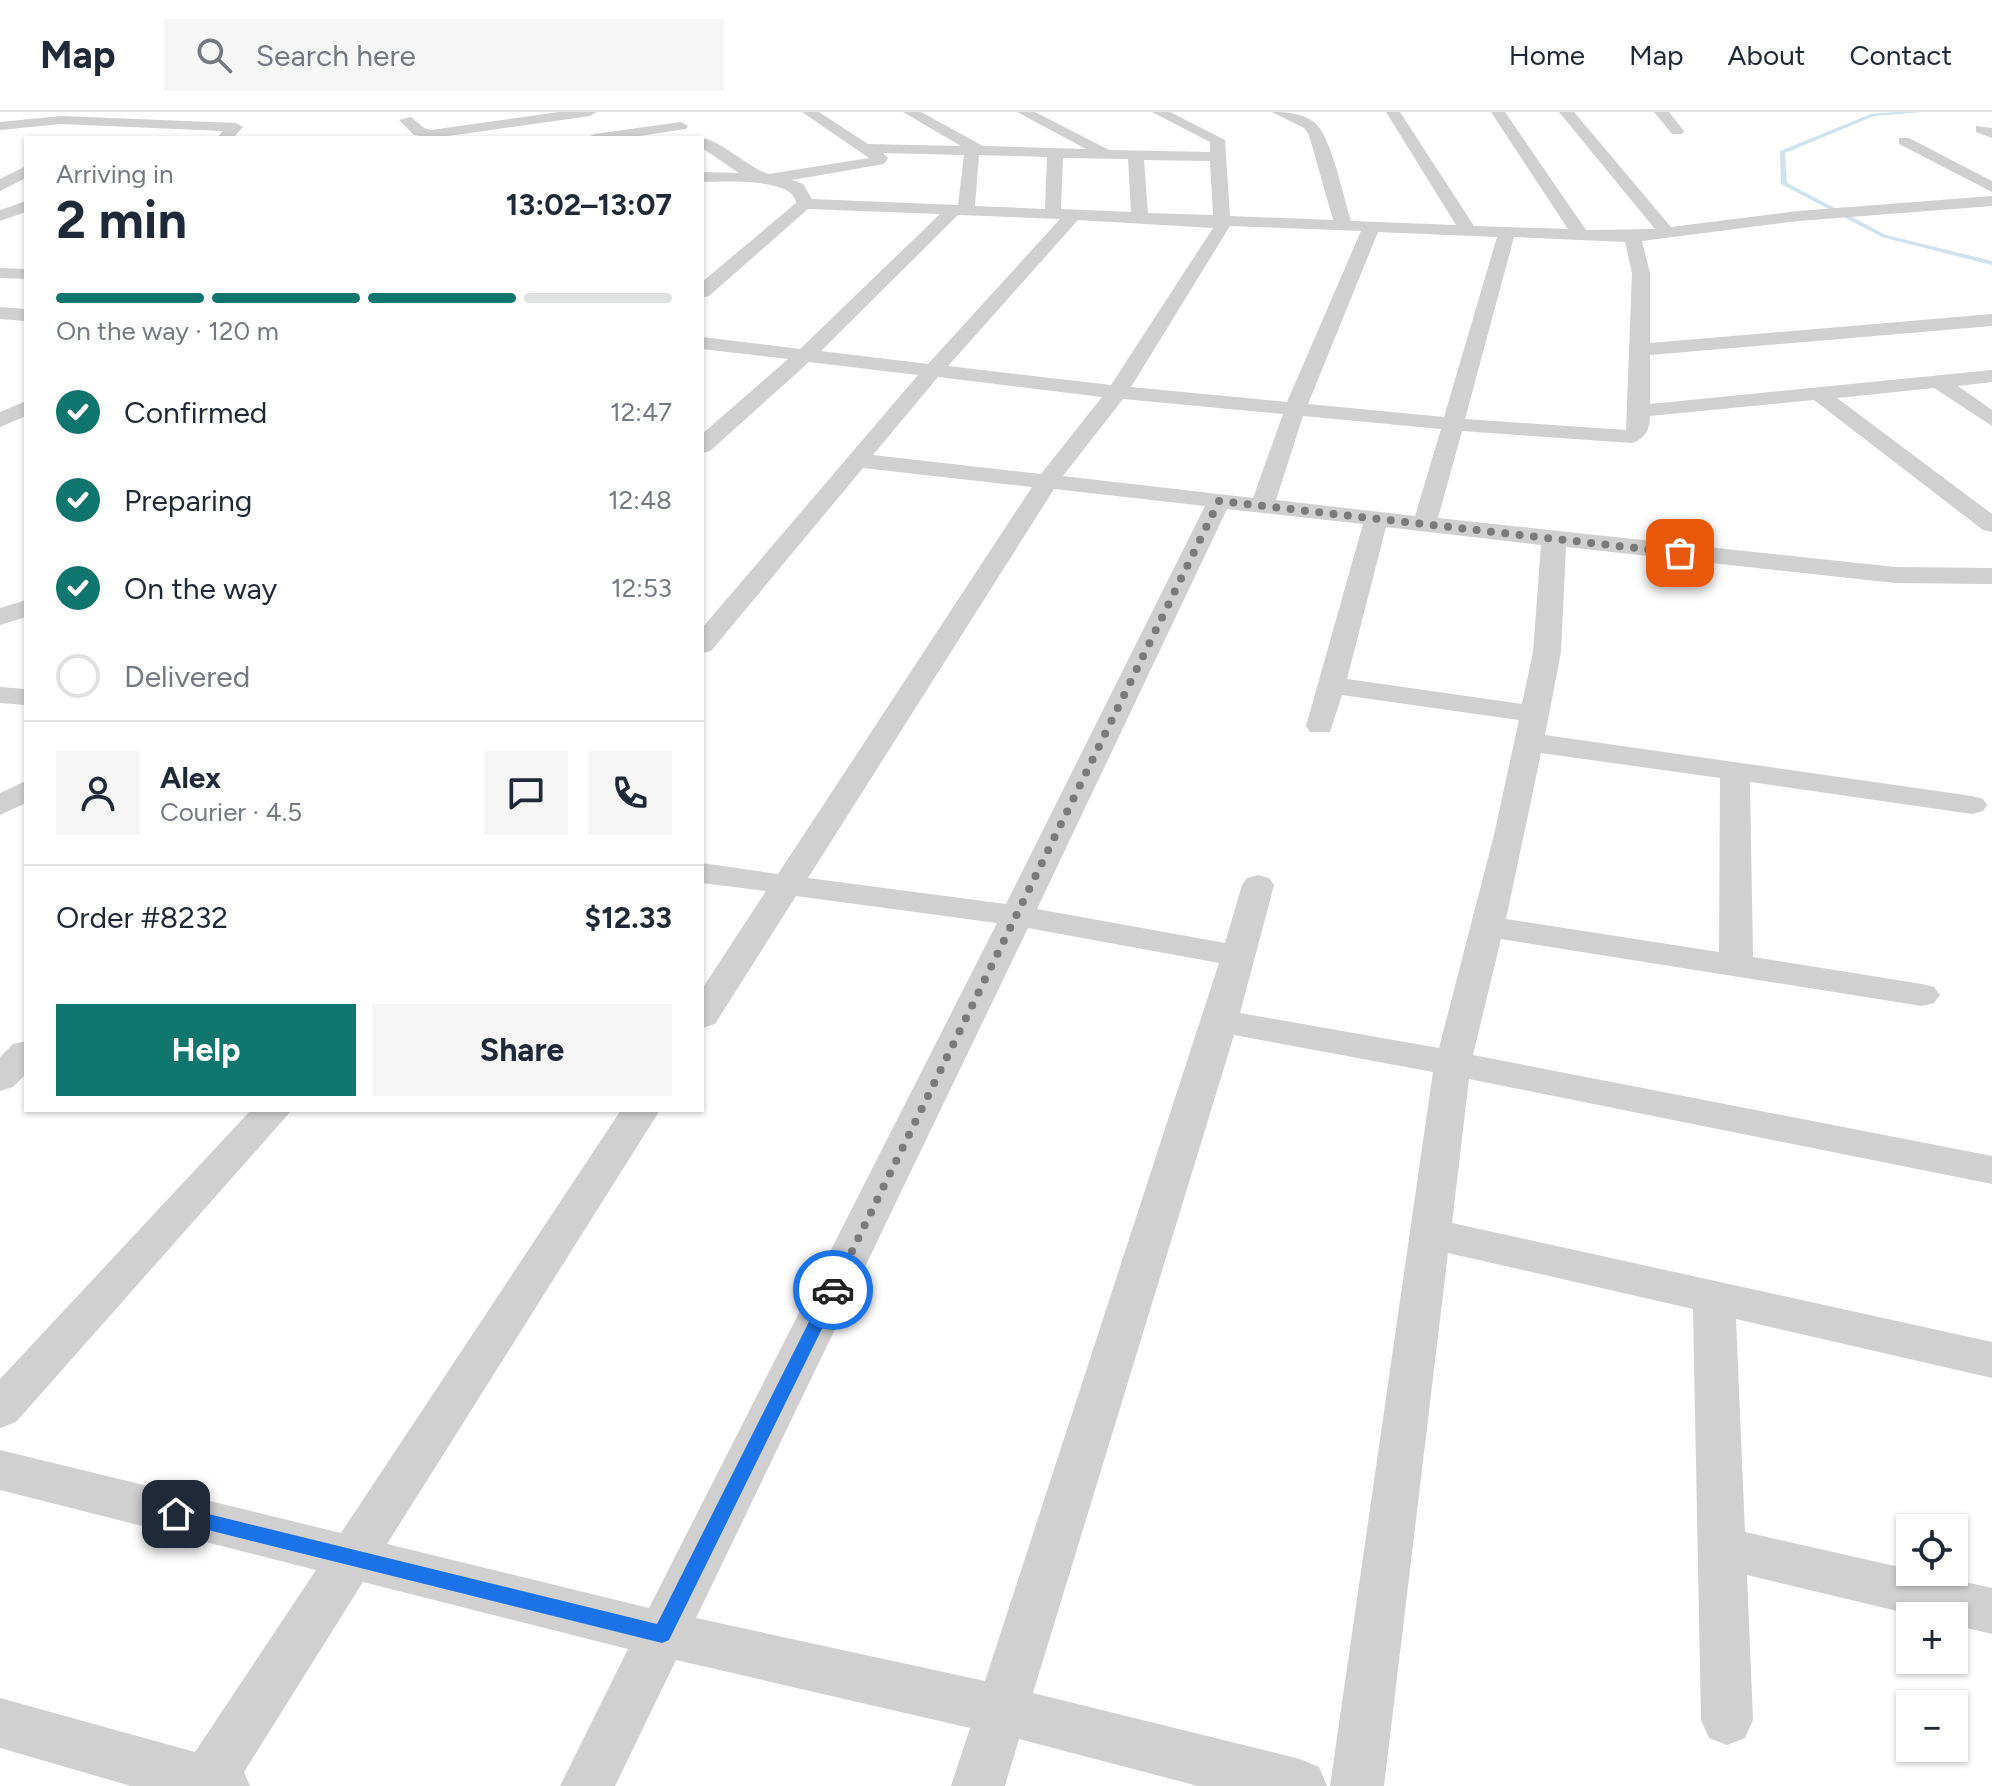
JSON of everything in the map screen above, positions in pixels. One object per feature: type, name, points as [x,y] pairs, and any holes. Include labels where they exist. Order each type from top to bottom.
[{"type":"street","points":[[406,120],[428,136],[590,112]]},
{"type":"street","points":[[658,112],[695,136]]},
{"type":"street","points":[[809,112],[880,158],[877,184]]},
{"type":"street","points":[[910,112],[978,151]]},
{"type":"street","points":[[1024,112],[1110,156]]},
{"type":"street","points":[[704,1013],[1048,480],[1117,392],[1222,228],[1217,140],[1159,112]]},
{"type":"street","points":[[1279,112],[1309,125],[1316,135],[1344,227]]},
{"type":"street","points":[[1393,112],[1470,233]]},
{"type":"street","points":[[1498,112],[1581,236]]},
{"type":"street","points":[[1566,112],[1667,233]]},
{"type":"street","points":[[1661,112],[1677,131]]},
{"type":"street","points":[[0,126],[61,120],[236,127],[226,136]]},
{"type":"street","points":[[608,136],[681,126]]},
{"type":"street","points":[[1904,141],[1992,187]]},
{"type":"street","points":[[704,143],[751,174],[797,187],[804,197],[804,204]]},
{"type":"street","points":[[865,148],[1218,157]]},
{"type":"street","points":[[704,444],[960,211],[978,151]]},
{"type":"street","points":[[24,154],[9,164],[24,165]]},
{"type":"street","points":[[1053,214],[1055,154]]},
{"type":"street","points":[[1136,156],[1140,218]]},
{"type":"street","points":[[0,186],[24,172]]},
{"type":"street","points":[[704,177],[877,184],[960,211],[1581,236],[1632,237],[1871,208],[1989,203]]},
{"type":"street","points":[[704,290],[804,204],[877,184]]},
{"type":"street","points":[[0,216],[24,207]]},
{"type":"street","points":[[704,643],[932,371],[1073,215]]},
{"type":"street","points":[[1262,506],[1295,409],[1371,228]]},
{"type":"street","points":[[1425,524],[1506,234]]},
{"type":"street","points":[[704,343],[1117,392],[1453,424],[1632,436],[1639,427],[1641,273],[1632,237]]},
{"type":"street","points":[[0,273],[24,274]]},
{"type":"street","points":[[0,313],[24,315]]},
{"type":"street","points":[[1640,350],[1992,320]]},
{"type":"street","points":[[1639,411],[1992,376]]},
{"type":"street","points":[[1938,381],[1992,420]]},
{"type":"street","points":[[1818,393],[1992,525]]},
{"type":"street","points":[[0,421],[24,408]]},
{"type":"street","points":[[856,460],[1895,575],[1992,576]]},
{"type":"street","points":[[587,1786],[1219,501]]},
{"type":"street","points":[[1320,726],[1376,519]]},
{"type":"street","points":[[1357,1786],[1453,1063],[1487,926],[1547,652],[1554,539]]},
{"type":"street","points":[[0,617],[24,609]]},
{"type":"street","points":[[1330,685],[1735,772],[1972,805]]},
{"type":"street","points":[[0,695],[24,697]]},
{"type":"street","points":[[1735,772],[1736,965]]},
{"type":"street","points":[[0,806],[24,791]]},
{"type":"street","points":[[704,873],[1017,916],[1238,956]]},
{"type":"street","points":[[978,1786],[1220,1021],[1258,885]]},
{"type":"street","points":[[1487,926],[1922,995]]},
{"type":"street","points":[[1220,1021],[1453,1063],[1992,1170]]},
{"type":"street","points":[[0,1078],[24,1055]]},
{"type":"street","points":[[0,1409],[271,1112]]},
{"type":"street","points":[[0,1723],[212,1784],[351,1558],[640,1112]]},
{"type":"street","points":[[1430,1234],[1992,1360]]},
{"type":"street","points":[[1714,1299],[1727,1720]]},
{"type":"street","points":[[0,1470],[662,1634],[1002,1710],[1300,1786]]},
{"type":"street","points":[[1722,1548],[1992,1611]]},
{"type":"waterway","points":[[1919,112],[1873,115],[1782,152],[1784,184],[1884,236],[1992,263]]},
{"type":"way so far","points":[[833,1290],[1219,501],[1680,553]]},
{"type":"route","points":[[176,1514],[662,1634],[833,1290]]}]
